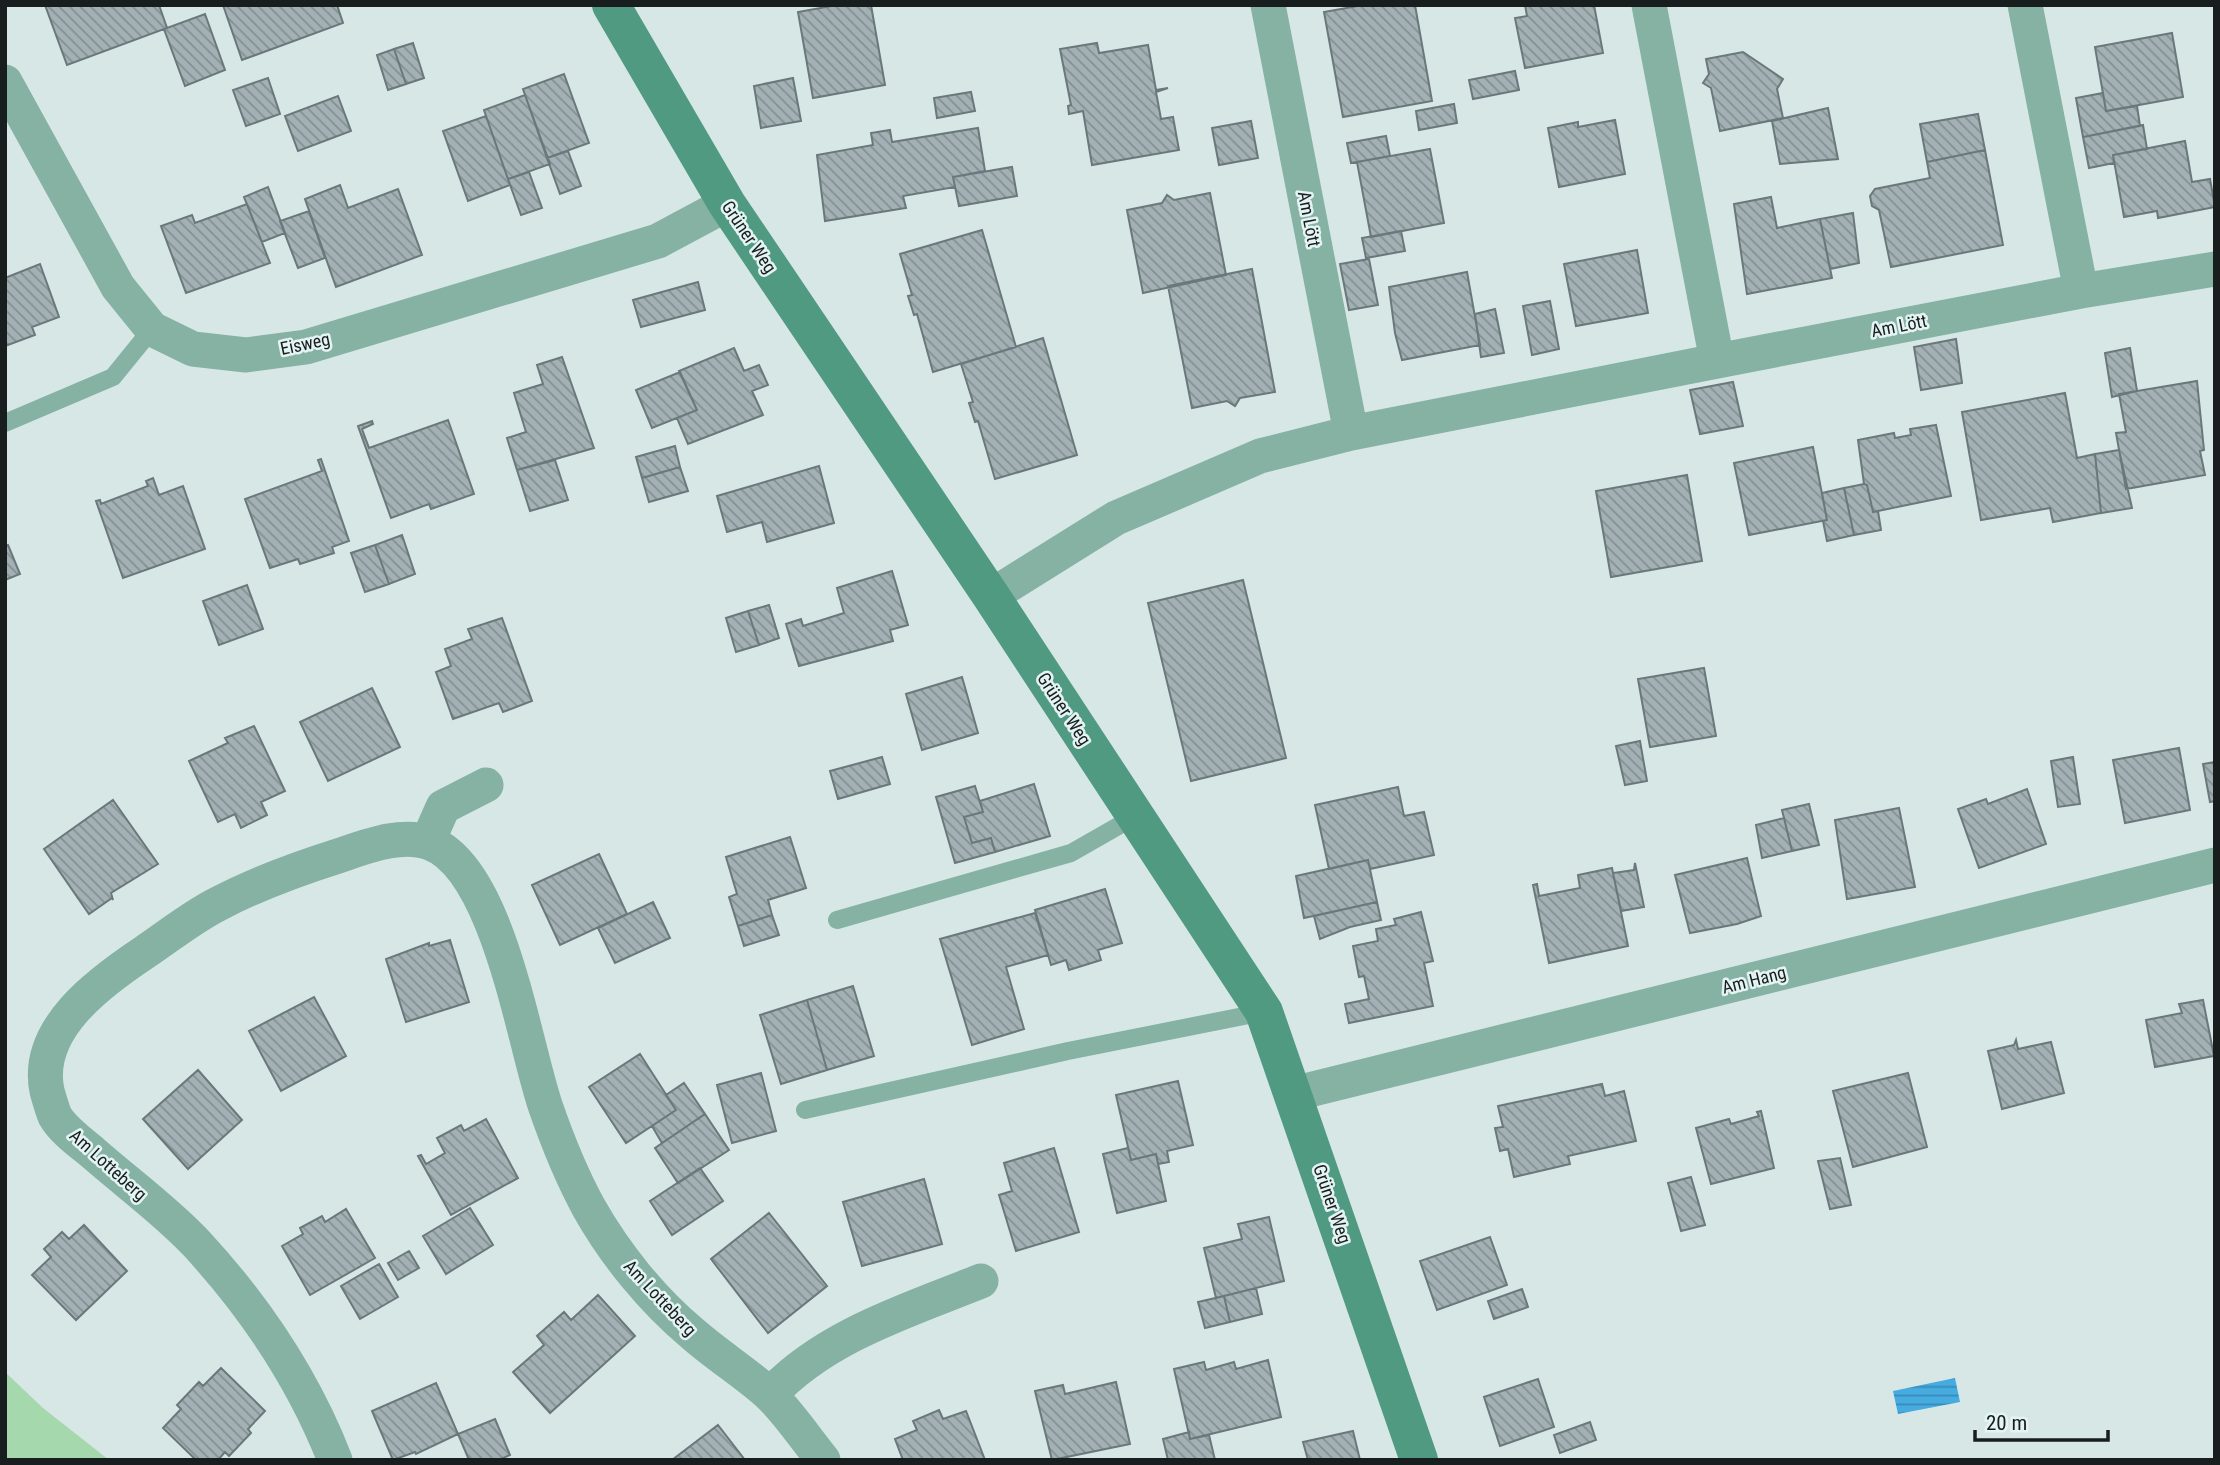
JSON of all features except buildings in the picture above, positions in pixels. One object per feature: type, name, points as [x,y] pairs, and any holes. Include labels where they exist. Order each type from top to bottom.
[{"type":"street","name":"Grüner Weg","points":[[611,5],[727,204],[991,596],[1264,1012],[1419,1460]]},
{"type":"street","name":"Am Lött","points":[[1268,5],[1351,433]]},
{"type":"street","points":[[1649,5],[1717,361]]},
{"type":"street","points":[[2025,5],[2081,290]]},
{"type":"street","name":"Eisweg","points":[[5,82],[118,287],[152,329],[193,349],[246,355],[306,347],[658,242],[727,204]]},
{"type":"street","name":"Am Lött","points":[[991,596],[1116,518],[1260,456],[1351,433],[2081,290],[2215,270]]},
{"type":"street","points":[[428,841],[443,807],[486,785]]},
{"type":"street","name":"Am Lotteberg","points":[[335,1460],[308,1396],[280,1348],[239,1293],[193,1240],[75,1137],[55,1115],[47,1089],[46,1058],[59,1028],[87,998],[128,963],[215,905],[289,872],[369,845],[403,840],[428,841],[449,853],[471,876],[489,911],[544,1102],[565,1157],[589,1208],[631,1270],[689,1331],[770,1395],[822,1460]]},
{"type":"street","name":"Am Hang","points":[[1293,1094],[2215,865]]},
{"type":"street","points":[[770,1395],[790,1373],[877,1322],[981,1281]]},
{"type":"lane","points":[[5,424],[113,377],[152,329]]},
{"type":"lane","points":[[837,920],[1070,853],[1134,817]]},
{"type":"lane","points":[[805,1110],[1068,1051],[1264,1012]]},
{"type":"green space","points":[[5,1372],[43,1408],[109,1460],[5,1460]]},
{"type":"water","points":[[1955,1378],[1960,1402],[1898,1414],[1893,1391]]}]
